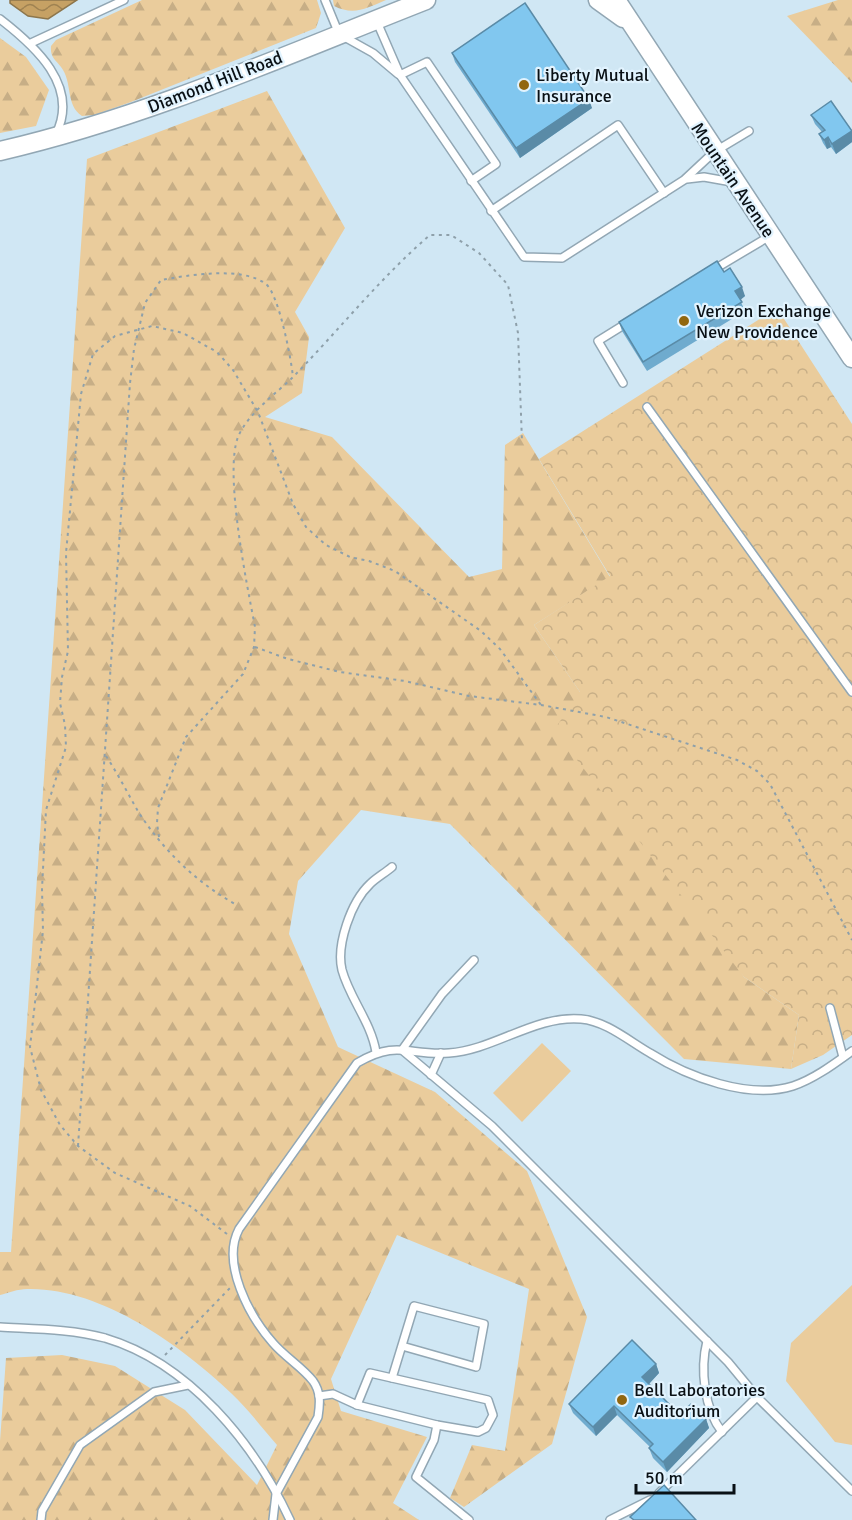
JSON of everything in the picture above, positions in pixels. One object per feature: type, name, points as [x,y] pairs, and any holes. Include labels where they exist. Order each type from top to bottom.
[{"type":"main road","name":"Diamond Hill Road","points":[[0,151],[53,139],[129,116],[426,0]]},
{"type":"main road","points":[[598,0],[630,23]]},
{"type":"main road","name":"Mountain Avenue","points":[[616,0],[714,152],[852,358]]},
{"type":"lane","points":[[31,43],[124,0]]},
{"type":"lane","points":[[325,0],[339,34],[373,53],[400,75]]},
{"type":"lane","points":[[0,19],[31,43],[51,70],[63,103],[63,120],[53,139]]},
{"type":"lane","points":[[376,20],[400,75],[521,256],[558,259],[684,180],[714,152],[749,131]]},
{"type":"lane","points":[[400,75],[427,62],[496,164],[471,181]]},
{"type":"lane","points":[[491,211],[618,125],[664,193]]},
{"type":"lane","points":[[684,180],[704,177],[735,183]]},
{"type":"lane","points":[[703,276],[770,236]]},
{"type":"lane","points":[[622,383],[597,341],[636,317]]},
{"type":"lane","points":[[647,407],[852,692]]},
{"type":"lane","points":[[376,1052],[374,1037],[342,972],[341,944],[348,920],[368,885],[392,867]]},
{"type":"lane","points":[[402,1050],[442,994],[474,960]]},
{"type":"lane","points":[[830,1008],[843,1057]]},
{"type":"lane","points":[[273,1520],[276,1494],[318,1417],[319,1396],[312,1381],[264,1333],[238,1279],[232,1248],[233,1240],[357,1063],[376,1052],[402,1050],[441,1053],[484,1047],[547,1024],[582,1019],[599,1023],[674,1067],[712,1080],[754,1089],[774,1090],[794,1086],[852,1051]]},
{"type":"lane","points":[[402,1050],[492,1126],[707,1341],[757,1397],[852,1491]]},
{"type":"lane","points":[[431,1075],[441,1053]]},
{"type":"lane","points":[[392,1378],[414,1306],[484,1324],[476,1367],[402,1346]]},
{"type":"lane","points":[[0,1326],[78,1333],[104,1338],[131,1348],[158,1362],[188,1385],[244,1444],[290,1520]]},
{"type":"lane","points":[[707,1341],[703,1356],[707,1395],[711,1413],[722,1432]]},
{"type":"lane","points":[[319,1396],[333,1394],[357,1405],[437,1425],[478,1432],[486,1428],[493,1415],[488,1400],[370,1372],[357,1405]]},
{"type":"lane","points":[[41,1520],[42,1511],[80,1445],[154,1392],[188,1385]]},
{"type":"lane","points":[[610,1520],[639,1508],[665,1489],[757,1397]]},
{"type":"lane","points":[[437,1425],[434,1440],[417,1477],[469,1520]]},
{"type":"path","points":[[159,837],[158,808],[186,737],[231,690],[243,674],[254,647],[255,627],[240,530],[234,460],[238,438],[247,420],[258,412],[430,235],[451,235],[479,253],[508,285],[518,333],[522,442]]},
{"type":"path","points":[[78,1146],[130,383],[134,349],[145,303],[161,280],[197,274],[253,277],[267,285],[277,303],[293,376]]},
{"type":"path","points":[[233,1240],[190,1206],[115,1173],[78,1146],[60,1125],[41,1090],[30,1047],[43,931],[46,810],[66,747],[65,725],[60,703],[62,677],[68,651],[66,553],[81,394],[93,354],[115,336],[153,326],[183,333],[217,352],[233,370],[258,412],[293,504],[306,527],[326,545],[350,557],[395,571],[481,631],[500,649],[542,705]]},
{"type":"path","points":[[254,647],[288,659],[340,672],[405,681],[469,696],[542,705],[616,720],[737,760],[757,771],[770,784],[852,940]]},
{"type":"path","points":[[106,756],[141,815],[195,878],[237,905]]},
{"type":"path","points":[[158,1362],[238,1279]]},
{"type":"green space","points":[[142,0],[317,0],[321,13],[316,28],[131,102],[94,115],[82,116],[73,106],[65,73],[52,55],[51,46],[56,40]]},
{"type":"green space","points":[[333,0],[386,0],[354,11],[334,6]]},
{"type":"green space","points":[[838,0],[852,0],[852,83],[787,16]]},
{"type":"green space","points":[[0,38],[26,57],[49,90],[36,126],[0,133]]},
{"type":"green space","points":[[267,91],[345,228],[295,312],[309,337],[302,393],[265,417],[332,437],[469,577],[502,569],[505,445],[523,433],[610,577],[534,625],[580,692],[744,977],[799,1015],[791,1069],[684,1059],[450,824],[361,810],[298,881],[289,934],[338,1047],[435,1092],[527,1171],[587,1317],[552,1444],[464,1507],[450,1498],[472,1445],[505,1451],[529,1289],[397,1235],[331,1379],[341,1411],[427,1437],[393,1503],[419,1520],[0,1520],[0,1441],[6,1358],[62,1355],[115,1366],[185,1410],[257,1485],[277,1445],[243,1405],[211,1375],[164,1338],[138,1322],[110,1308],[55,1291],[24,1289],[0,1295],[0,1252],[11,1252],[87,159]]},
{"type":"green space","points":[[777,308],[852,424],[852,1035],[823,1055],[791,1069],[799,1015],[744,977],[554,730],[580,692],[534,625],[610,576],[539,459]]},
{"type":"green space","points":[[542,1043],[571,1071],[522,1122],[493,1093]]},
{"type":"green space","points":[[852,1285],[852,1445],[835,1442],[786,1381],[791,1343]]},
{"type":"water","points":[[10,0],[77,0],[48,19],[28,16],[10,3]]},
{"type":"building","name":"Liberty Mutual Insurance","points":[[525,3],[589,99],[516,148],[452,53]]},
{"type":"building","points":[[831,101],[852,131],[832,144],[828,137],[824,140],[819,134],[825,130],[811,115]]},
{"type":"building","name":"Verizon Exchange New Providence","points":[[717,261],[724,272],[730,268],[742,287],[735,291],[742,302],[643,362],[619,322]]},
{"type":"building","name":"Bell Laboratories Auditorium","points":[[632,1340],[656,1364],[642,1377],[680,1415],[691,1404],[706,1419],[663,1462],[649,1448],[653,1444],[614,1406],[593,1427],[569,1404]]},
{"type":"building","points":[[664,1485],[696,1520],[634,1520],[630,1517]]},
{"type":"place","name":"Liberty Mutual Insurance","points":[[524,85]]},
{"type":"place","name":"Verizon Exchange New Providence","points":[[684,321]]},
{"type":"place","name":"Bell Laboratories Auditorium","points":[[622,1400]]}]
